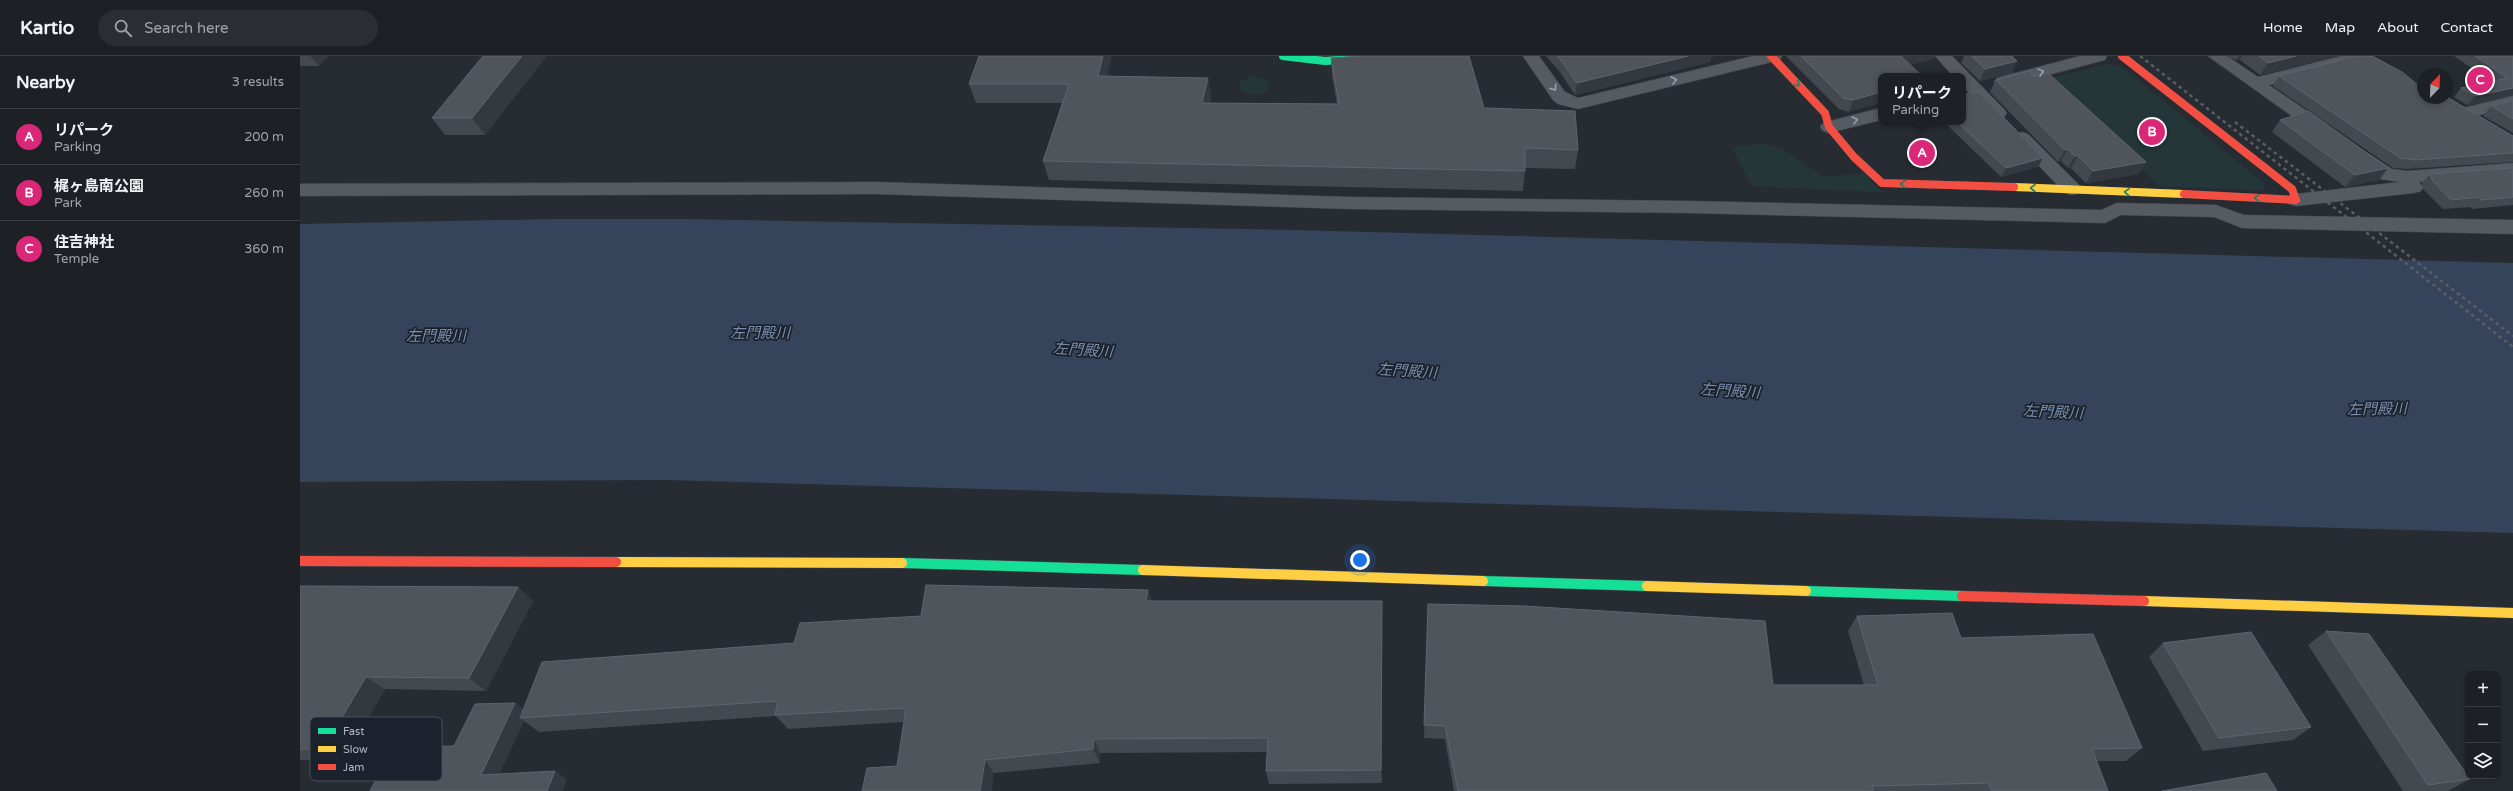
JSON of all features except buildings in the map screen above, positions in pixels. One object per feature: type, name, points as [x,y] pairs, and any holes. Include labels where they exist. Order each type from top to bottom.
[{"type":"street","points":[[1283,56],[1299,60],[1322,61],[1396,56]]},
{"type":"street","points":[[1531,56],[1559,96],[1564,100],[1578,104],[1772,56],[1825,113],[1829,127],[1854,157],[1882,183],[2072,189],[2304,200],[2513,177]]},
{"type":"street","points":[[1943,56],[1960,73]]},
{"type":"street","points":[[1969,91],[2099,56]]},
{"type":"street","points":[[300,190],[876,188],[1351,203],[1688,207],[2105,217],[2118,209],[2323,211],[2304,200],[2122,56]]},
{"type":"street","points":[[2216,56],[2387,175],[2407,177],[2513,170]]},
{"type":"street","points":[[2255,83],[2366,58]]},
{"type":"street","points":[[1969,91],[2010,126],[2072,189]]},
{"type":"street","points":[[2483,124],[2458,109],[2513,101]]},
{"type":"street","points":[[1829,127],[1878,115]]},
{"type":"street","points":[[2216,211],[2242,221],[2513,227]]},
{"type":"street","points":[[300,561],[881,562],[2513,613]]},
{"type":"shaded area","points":[[2106,64],[2122,67],[2265,184],[2263,190],[2159,186],[2047,79]]},
{"type":"shaded area","points":[[1253,76],[1266,79],[1270,86],[1267,90],[1260,94],[1252,95],[1240,90],[1239,86],[1241,81]]},
{"type":"shaded area","points":[[1762,144],[1783,149],[1825,177],[1864,173],[1882,192],[1752,186],[1732,147]]},
{"type":"water","name":"左門殿川","points":[[553,219],[685,219],[1294,230],[2513,263],[2513,533],[666,480],[300,482],[300,224]]},
{"type":"railway","points":[[2140,56],[2513,347]]},
{"type":"railway","points":[[2235,122],[2513,336]]},
{"type":"traffic: fast","points":[[1283,56],[1325,61],[1396,56]]},
{"type":"traffic: fast","points":[[902,563],[1143,570]]},
{"type":"traffic: fast","points":[[1483,581],[1647,586]]},
{"type":"traffic: fast","points":[[1806,591],[1962,596]]},
{"type":"traffic: slow","points":[[2014,187],[2184,194]]},
{"type":"traffic: slow","points":[[616,562],[902,563]]},
{"type":"traffic: slow","points":[[1143,570],[1483,581]]},
{"type":"traffic: slow","points":[[1647,586],[1806,591]]},
{"type":"traffic: slow","points":[[2144,601],[2513,613]]},
{"type":"traffic: jam","points":[[1771,56],[1825,113],[1829,127],[1854,157],[1882,183],[2014,187]]},
{"type":"traffic: jam","points":[[2122,56],[2292,189],[2296,200],[2184,194]]},
{"type":"traffic: jam","points":[[300,561],[616,562]]},
{"type":"traffic: jam","points":[[1962,596],[2144,601]]},
{"type":"place","name":"住吉神社","points":[[2480,80]]},
{"type":"place","name":"梶ヶ島南公園","points":[[2152,132]]},
{"type":"place","name":"リパーク","points":[[1922,153]]}]
